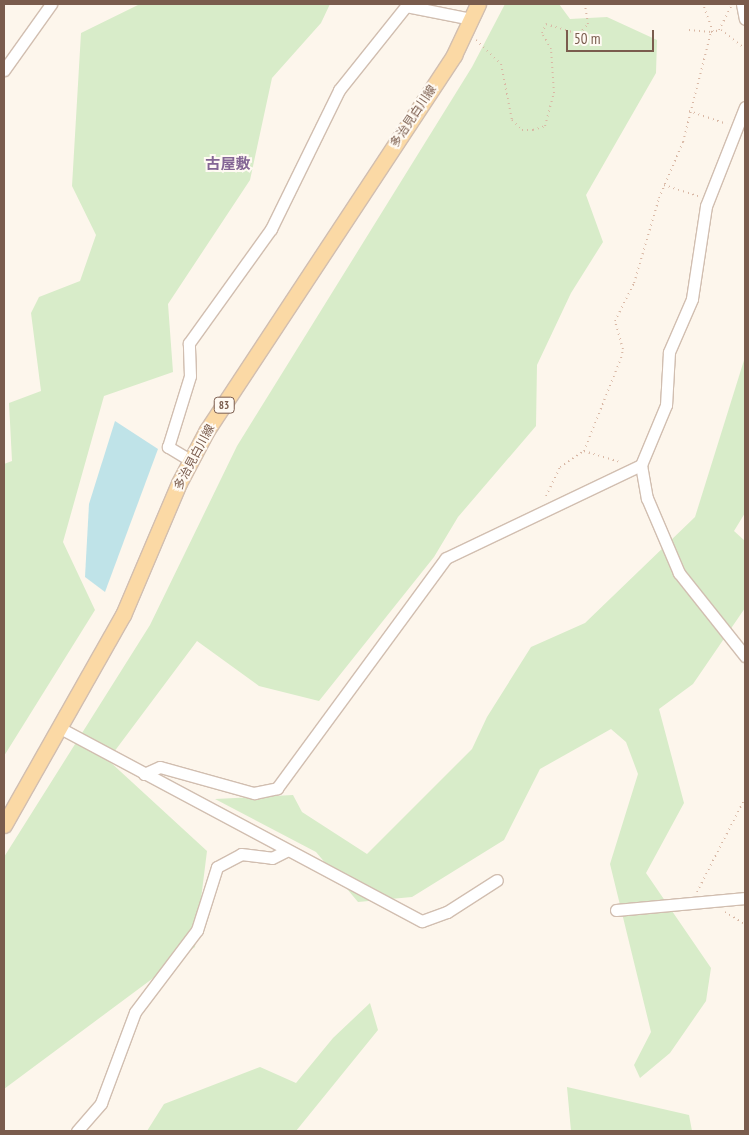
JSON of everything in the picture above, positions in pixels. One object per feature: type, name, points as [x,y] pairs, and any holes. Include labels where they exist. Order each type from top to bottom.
[{"type":"main road","name":"多治見白川線","points":[[4,825],[123,616],[190,460],[468,25],[478,4]]},
{"type":"street","points":[[4,70],[51,4]]},
{"type":"street","points":[[742,4],[745,19]]},
{"type":"street","points":[[190,460],[168,447],[190,376],[189,343],[271,229],[339,90],[406,6],[468,25]]},
{"type":"street","points":[[144,774],[160,767],[254,793],[277,788],[446,558],[636,468],[666,405],[668,352],[692,299],[708,199],[745,107]]},
{"type":"street","points":[[636,468],[679,574],[745,656]]},
{"type":"street","points":[[60,728],[309,863],[422,921],[447,912],[496,880]]},
{"type":"street","points":[[77,1131],[101,1103],[135,1012],[197,930],[217,867],[241,854],[272,858],[286,850]]},
{"type":"street","points":[[616,910],[745,898]]},
{"type":"path","points":[[468,25],[502,64],[512,120],[522,130],[533,130],[545,126],[554,93],[551,49],[542,33],[546,24],[579,34],[588,24],[585,4]]},
{"type":"path","points":[[689,30],[712,32],[719,30],[732,4]]},
{"type":"path","points":[[538,515],[560,467],[584,451],[623,349],[615,321],[634,283],[664,185],[683,142],[689,111],[712,32],[704,7]]},
{"type":"path","points":[[719,30],[745,49]]},
{"type":"path","points":[[689,111],[737,127]]},
{"type":"path","points":[[664,185],[708,199]]},
{"type":"path","points":[[584,451],[612,456],[636,468]]},
{"type":"path","points":[[704,899],[696,894],[745,798]]},
{"type":"path","points":[[720,909],[745,924]]},
{"type":"green space","points":[[140,4],[330,4],[321,23],[272,78],[250,180],[168,304],[173,372],[104,396],[63,542],[95,610],[4,756],[4,464],[12,461],[9,403],[41,391],[31,313],[39,297],[80,281],[96,235],[72,186],[81,33]]},
{"type":"green space","points":[[505,4],[559,4],[570,19],[607,17],[657,40],[656,73],[586,195],[603,242],[571,293],[537,365],[536,426],[458,517],[434,557],[319,701],[259,686],[197,641],[108,760],[207,851],[195,947],[4,1089],[4,857],[150,625],[237,446],[472,67]]},
{"type":"green space","points":[[745,357],[745,513],[734,531],[745,541],[745,608],[693,684],[659,709],[684,803],[646,873],[711,968],[706,1001],[670,1053],[640,1078],[634,1065],[651,1032],[610,864],[638,774],[626,742],[611,729],[540,769],[504,840],[412,897],[358,902],[316,852],[215,799],[293,795],[302,812],[367,854],[472,749],[487,717],[531,647],[585,623],[695,517]]},
{"type":"green space","points":[[370,1003],[378,1030],[296,1131],[147,1131],[164,1104],[260,1067],[296,1083],[333,1038]]},
{"type":"green space","points":[[567,1087],[689,1115],[692,1131],[571,1131]]},
{"type":"water","points":[[115,421],[158,449],[105,592],[85,577],[89,504]]},
{"type":"district","name":"古屋敷","points":[[228,164]]}]
